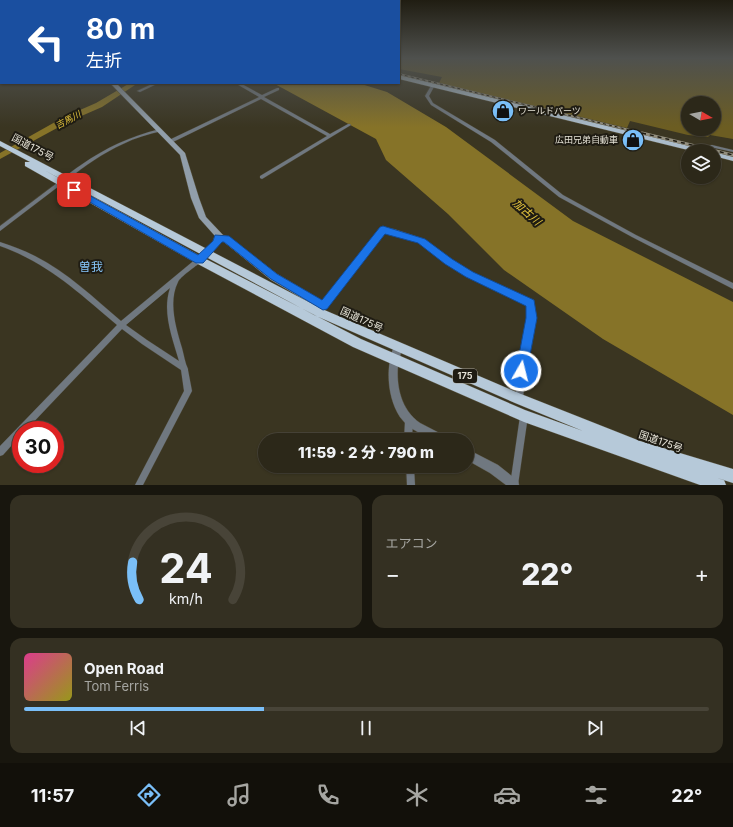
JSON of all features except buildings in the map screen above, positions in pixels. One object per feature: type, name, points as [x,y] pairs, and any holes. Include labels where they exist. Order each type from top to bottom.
[{"type":"highway","name":"国道175号","points":[[0,143],[42,169]]},
{"type":"highway","name":"国道175号","points":[[0,149],[63,180],[344,337],[524,416],[719,485]]},
{"type":"highway","name":"国道175号","points":[[203,257],[321,309],[398,348],[519,400],[640,447],[733,476]]},
{"type":"main road","points":[[419,82],[681,146]]},
{"type":"main road","points":[[114,84],[183,154],[191,186],[203,218],[217,231],[219,238],[203,257]]},
{"type":"main road","points":[[721,156],[733,159]]},
{"type":"main road","points":[[219,238],[226,239],[274,277],[321,309]]},
{"type":"street","points":[[139,91],[155,84]]},
{"type":"street","points":[[239,84],[330,136]]},
{"type":"street","points":[[433,85],[427,96],[432,104],[493,141],[561,196],[634,236],[733,286]]},
{"type":"street","points":[[171,141],[278,89]]},
{"type":"street","points":[[262,177],[350,125]]},
{"type":"street","points":[[0,229],[63,180],[114,145],[138,135],[160,130]]},
{"type":"street","points":[[721,148],[733,151]]},
{"type":"street","points":[[321,309],[383,230],[394,231],[422,241],[448,262],[530,304],[532,318],[525,346],[519,400]]},
{"type":"street","points":[[0,244],[30,254],[61,276],[121,325],[185,369]]},
{"type":"street","points":[[0,452],[121,325],[203,257]]},
{"type":"street","points":[[139,485],[188,391],[185,369],[171,320],[170,299],[175,281]]},
{"type":"street","points":[[398,348],[394,359],[394,388],[402,410],[409,420],[432,433]]},
{"type":"street","points":[[514,485],[524,416]]},
{"type":"street","points":[[408,433],[409,420]]},
{"type":"street","points":[[474,458],[494,469],[514,485]]},
{"type":"street","points":[[410,473],[410,485]]},
{"type":"shaded area","points":[[440,82],[733,82],[733,139],[716,136],[721,136],[721,96],[681,96],[681,133],[630,121],[627,128],[439,83]]},
{"type":"water","name":"加古川","points":[[275,84],[361,84],[387,92],[446,127],[573,221],[733,302],[733,415],[603,339],[504,270],[448,214],[386,160],[376,139]]},
{"type":"waterway","name":"吉馬川","points":[[0,156],[67,119],[99,105],[133,84]]},
{"type":"railway","points":[[430,82],[646,134]]},
{"type":"railway","points":[[642,133],[733,155]]},
{"type":"place","name":"ワールドパーツ","points":[[503,111]]},
{"type":"place","name":"広田兄弟自動車","points":[[633,140]]},
{"type":"district","name":"曽我","points":[[91,267]]},
{"type":"route","points":[[74,190],[199,260],[217,242],[219,238],[226,239],[240,248],[274,277],[323,306],[380,232],[383,230],[394,231],[410,236],[422,241],[448,262],[469,274],[530,304],[532,318],[521,371]]}]
